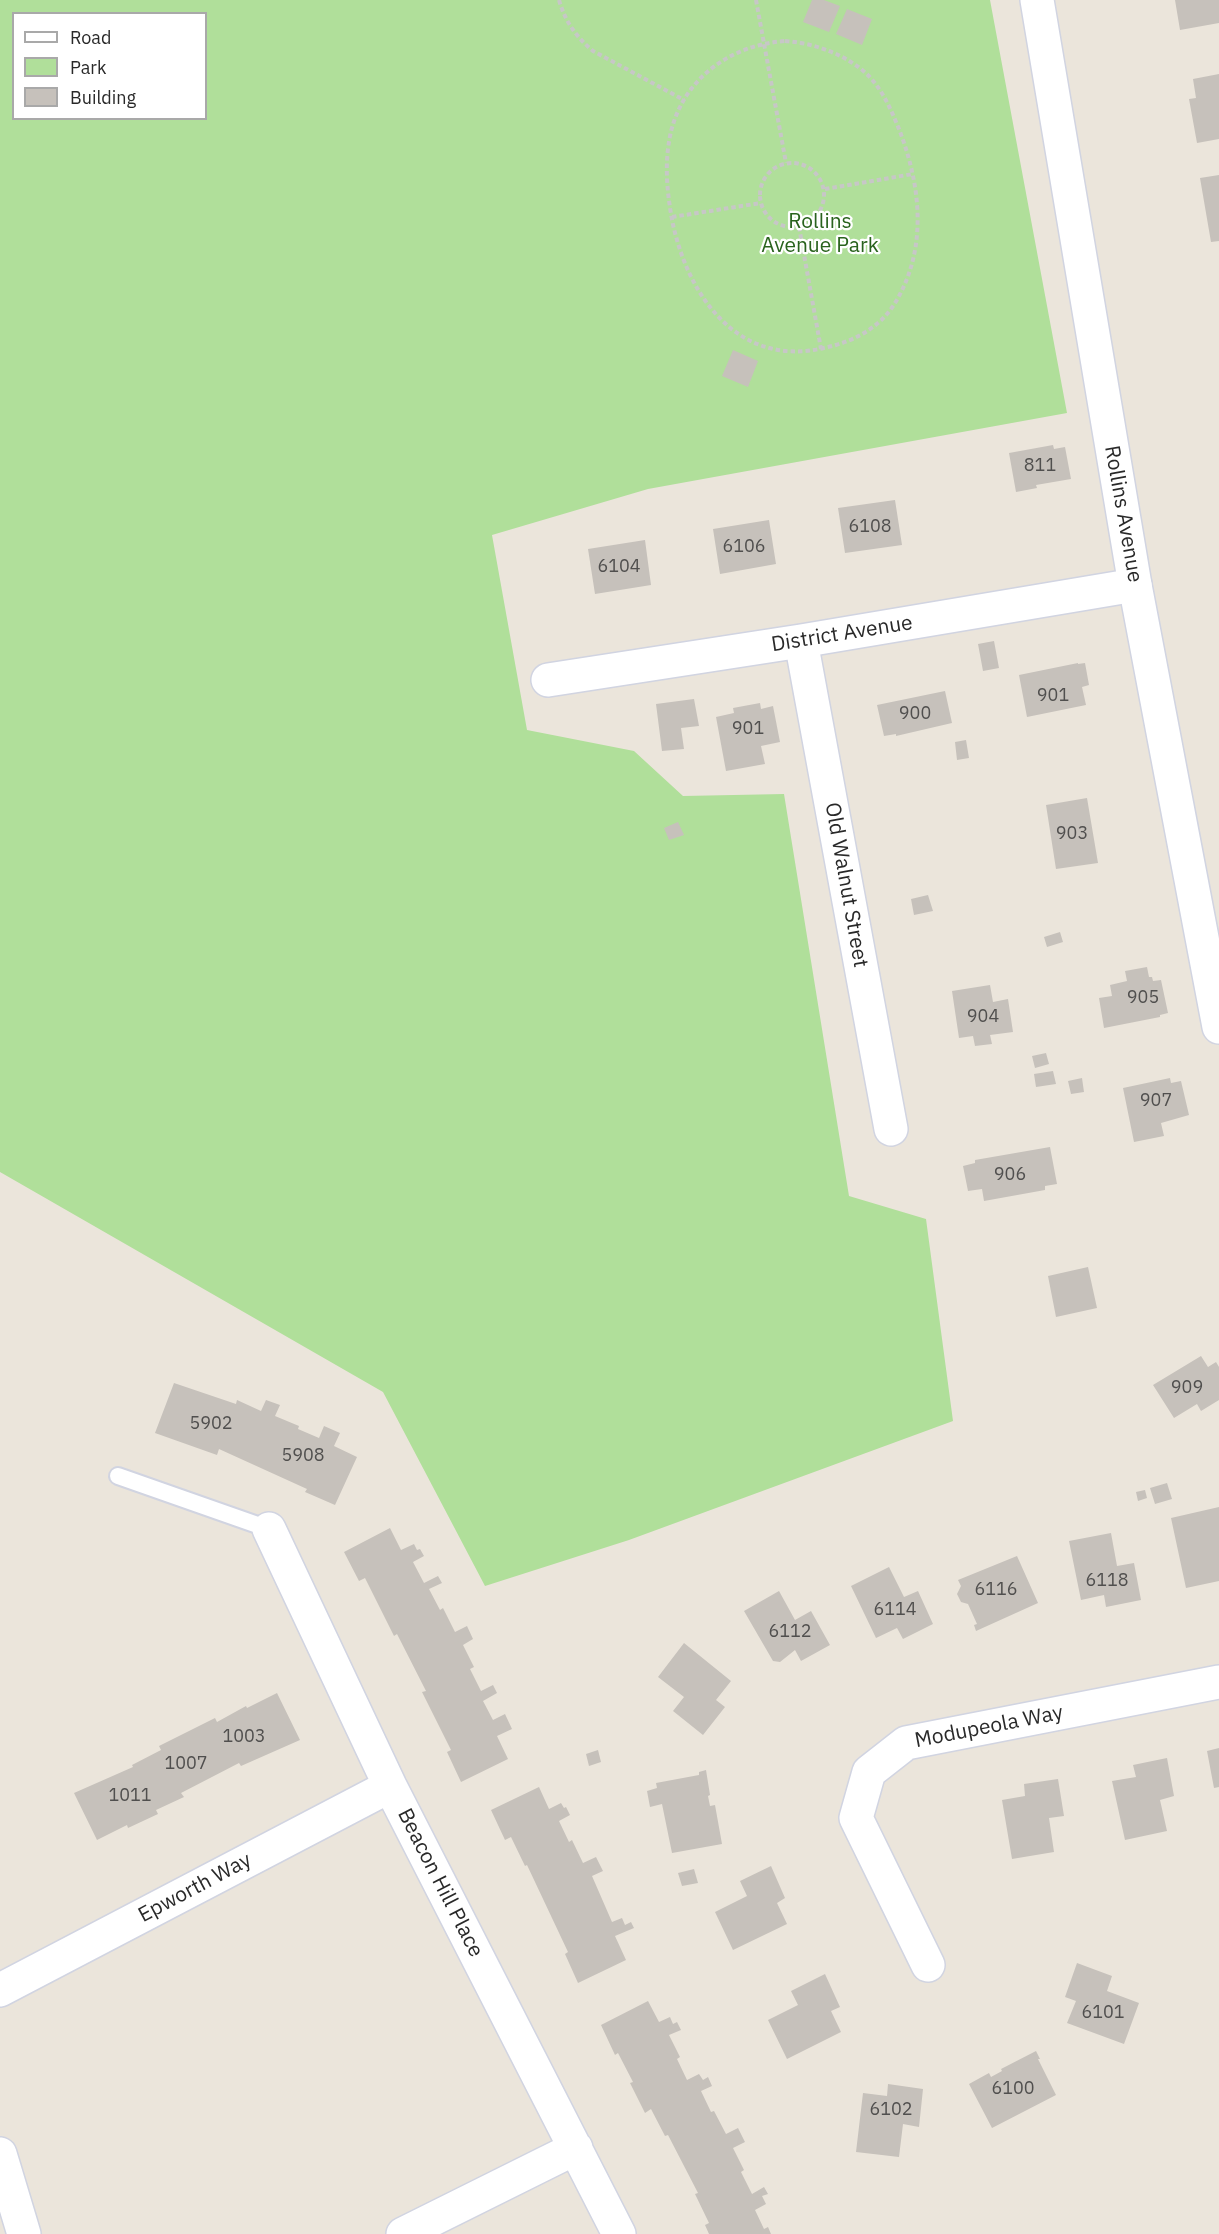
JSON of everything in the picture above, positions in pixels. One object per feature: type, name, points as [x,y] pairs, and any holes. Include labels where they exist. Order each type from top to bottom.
[{"type":"street","name":"Rollins Avenue","points":[[1037,0],[1135,585],[1219,1026]]},
{"type":"street","name":"District Avenue","points":[[548,680],[801,641],[1135,585]]},
{"type":"street","name":"Old Walnut Street","points":[[801,641],[891,1129]]},
{"type":"street","name":"Beacon Hill Place","points":[[269,1529],[390,1786],[620,2234]]},
{"type":"street","name":"Modupeola Way","points":[[928,1965],[856,1818],[869,1772],[906,1743],[1219,1682]]},
{"type":"street","name":"Epworth Way","points":[[0,1990],[390,1786]]},
{"type":"street","points":[[402,2234],[576,2148]]},
{"type":"street","points":[[0,2154],[24,2234]]},
{"type":"lane","points":[[118,1476],[269,1529]]},
{"type":"path","points":[[559,0],[572,29],[593,51],[684,100]]},
{"type":"path","points":[[756,0],[786,163]]},
{"type":"path","points":[[785,41],[807,44],[842,57],[862,69],[885,98],[907,150],[918,202],[916,249],[911,267],[894,305],[866,332],[847,343],[800,352],[777,349],[741,336],[727,326],[708,306],[691,278],[676,239],[667,189],[666,164],[669,140],[684,100],[693,86],[715,65],[731,54],[763,43],[785,41]]},
{"type":"path","points":[[786,163],[806,165],[815,171],[825,189],[822,209],[816,218],[799,227],[789,228],[779,225],[764,212],[761,203],[762,182],[768,174],[786,163]]},
{"type":"path","points":[[825,189],[913,174]]},
{"type":"path","points":[[672,218],[761,203]]},
{"type":"path","points":[[799,227],[820,349]]},
{"type":"green space","name":"Rollins Avenue Park","points":[[0,0],[990,0],[1067,413],[648,489],[492,535],[527,730],[634,751],[683,796],[784,794],[849,1196],[926,1219],[953,1421],[629,1540],[485,1586],[383,1392],[0,1172]]},
{"type":"building","points":[[812,0],[824,0],[840,6],[829,32],[803,22]]},
{"type":"building","points":[[1175,0],[1219,0],[1219,23],[1180,30]]},
{"type":"building","points":[[847,9],[872,19],[862,45],[836,34]]},
{"type":"building","points":[[1219,74],[1219,139],[1197,143],[1189,99],[1196,98],[1193,79]]},
{"type":"building","points":[[1219,175],[1219,241],[1211,242],[1200,178]]},
{"type":"building","points":[[733,350],[758,361],[748,387],[722,376]]},
{"type":"building","points":[[1053,445],[1054,449],[1065,447],[1071,479],[1036,485],[1037,488],[1016,492],[1009,453]]},
{"type":"building","points":[[895,500],[902,545],[845,553],[838,508]]},
{"type":"building","points":[[769,520],[776,564],[720,574],[713,529]]},
{"type":"building","points":[[645,540],[651,585],[595,594],[588,549]]},
{"type":"building","points":[[994,641],[999,668],[983,671],[978,644]]},
{"type":"building","points":[[1085,663],[1089,685],[1082,687],[1086,705],[1027,717],[1019,675]]},
{"type":"building","points":[[945,691],[952,723],[896,736],[896,734],[884,736],[877,705]]},
{"type":"building","points":[[694,699],[699,726],[681,728],[684,749],[662,751],[656,704]]},
{"type":"building","points":[[760,703],[761,709],[773,706],[780,742],[761,746],[765,764],[726,771],[716,717],[734,713],[733,708]]},
{"type":"building","points":[[966,740],[969,758],[957,760],[955,742]]},
{"type":"building","points":[[1087,798],[1098,863],[1056,869],[1046,805]]},
{"type":"building","points":[[678,822],[684,835],[669,840],[664,828]]},
{"type":"building","points":[[928,895],[933,911],[914,915],[911,899]]},
{"type":"building","points":[[1060,932],[1063,942],[1047,947],[1044,937]]},
{"type":"building","points":[[1147,967],[1149,977],[1152,977],[1153,981],[1161,980],[1168,1013],[1160,1017],[1104,1028],[1099,998],[1112,996],[1110,985],[1127,981],[1125,971]]},
{"type":"building","points":[[990,985],[993,1002],[1008,999],[1013,1032],[990,1035],[992,1044],[975,1046],[973,1036],[959,1038],[952,991]]},
{"type":"building","points":[[1046,1053],[1049,1064],[1035,1068],[1032,1056]]},
{"type":"building","points":[[1053,1071],[1056,1084],[1036,1087],[1034,1074]]},
{"type":"building","points":[[1082,1078],[1084,1092],[1071,1094],[1068,1081]]},
{"type":"building","points":[[1170,1078],[1171,1083],[1181,1081],[1189,1115],[1161,1123],[1164,1136],[1134,1142],[1123,1088]]},
{"type":"building","points":[[1050,1147],[1057,1184],[1045,1186],[1045,1190],[984,1201],[982,1189],[968,1191],[963,1166],[975,1163],[975,1160]]},
{"type":"building","points":[[1088,1267],[1097,1308],[1056,1317],[1048,1276]]},
{"type":"building","points":[[1201,1356],[1208,1367],[1216,1362],[1219,1367],[1219,1400],[1201,1411],[1197,1404],[1174,1418],[1153,1385]]},
{"type":"building","points":[[174,1383],[236,1404],[237,1400],[261,1411],[266,1400],[280,1405],[275,1416],[319,1438],[324,1426],[340,1433],[334,1446],[357,1457],[335,1505],[305,1492],[307,1489],[219,1449],[217,1455],[155,1433]]},
{"type":"building","points":[[1167,1483],[1172,1499],[1155,1504],[1150,1488]]},
{"type":"building","points":[[1145,1490],[1147,1498],[1138,1501],[1136,1492]]},
{"type":"building","points":[[1219,1507],[1219,1581],[1186,1588],[1171,1518]]},
{"type":"building","points":[[390,1528],[401,1550],[414,1544],[417,1550],[420,1549],[424,1556],[413,1562],[424,1583],[438,1576],[442,1583],[429,1589],[440,1610],[443,1608],[455,1632],[467,1626],[473,1639],[463,1645],[474,1667],[470,1669],[481,1691],[493,1685],[497,1693],[483,1701],[493,1720],[505,1714],[512,1729],[497,1736],[508,1759],[461,1782],[447,1752],[451,1750],[422,1692],[426,1691],[397,1634],[394,1636],[365,1578],[359,1581],[344,1552]]},
{"type":"building","points":[[1111,1533],[1117,1566],[1134,1563],[1141,1600],[1106,1607],[1104,1595],[1081,1600],[1069,1541]]},
{"type":"building","points":[[1017,1556],[1038,1603],[976,1631],[974,1625],[977,1624],[968,1604],[961,1602],[957,1594],[961,1586],[958,1580]]},
{"type":"building","points":[[889,1567],[904,1597],[918,1591],[933,1624],[903,1639],[897,1628],[876,1638],[851,1586]]},
{"type":"building","points":[[779,1591],[795,1620],[811,1611],[830,1645],[801,1661],[795,1650],[780,1662],[773,1661],[744,1611]]},
{"type":"building","points":[[684,1643],[731,1681],[716,1700],[725,1707],[703,1735],[673,1711],[684,1697],[658,1677]]},
{"type":"building","points":[[277,1693],[300,1740],[241,1766],[239,1763],[181,1793],[184,1797],[156,1810],[158,1814],[128,1828],[127,1825],[97,1840],[74,1793],[133,1767],[132,1765],[161,1750],[159,1746],[215,1718],[217,1722]]},
{"type":"building","points":[[1219,1748],[1219,1787],[1214,1788],[1207,1751]]},
{"type":"building","points":[[598,1750],[601,1762],[589,1766],[586,1754]]},
{"type":"building","points":[[1167,1758],[1174,1796],[1160,1800],[1167,1831],[1125,1840],[1112,1781],[1136,1777],[1133,1765]]},
{"type":"building","points":[[706,1770],[710,1806],[715,1805],[722,1844],[672,1853],[662,1804],[650,1807],[647,1791],[657,1788],[656,1783],[699,1775],[699,1772]]},
{"type":"building","points":[[1058,1779],[1064,1816],[1049,1818],[1054,1852],[1012,1859],[1002,1800],[1025,1796],[1024,1784]]},
{"type":"building","points":[[539,1787],[549,1809],[561,1803],[564,1808],[566,1807],[570,1815],[559,1821],[569,1842],[572,1840],[583,1863],[596,1857],[603,1871],[592,1876],[612,1922],[622,1918],[625,1925],[631,1922],[634,1928],[615,1936],[626,1960],[578,1983],[565,1954],[568,1952],[527,1865],[525,1866],[511,1837],[505,1840],[491,1810]]},
{"type":"building","points":[[771,1866],[785,1898],[777,1903],[787,1924],[733,1950],[715,1912],[747,1896],[740,1881]]},
{"type":"building","points":[[694,1869],[698,1883],[682,1886],[678,1873]]},
{"type":"building","points":[[1077,1963],[1112,1976],[1107,1991],[1139,2003],[1124,2044],[1067,2023],[1076,2001],[1065,1997]]},
{"type":"building","points":[[825,1974],[840,2007],[831,2011],[841,2032],[787,2059],[768,2020],[798,2005],[791,1991]]},
{"type":"building","points":[[648,2001],[659,2022],[670,2017],[673,2024],[677,2022],[681,2030],[669,2035],[680,2057],[677,2059],[687,2080],[699,2074],[703,2080],[708,2077],[712,2086],[701,2091],[711,2112],[714,2111],[726,2134],[738,2128],[745,2142],[733,2148],[752,2194],[764,2187],[768,2194],[762,2196],[766,2204],[755,2210],[764,2229],[768,2227],[771,2234],[709,2234],[705,2225],[709,2223],[695,2194],[698,2193],[668,2135],[665,2136],[651,2109],[645,2113],[630,2083],[633,2082],[618,2053],[615,2055],[601,2025]]},
{"type":"building","points":[[1036,2051],[1056,2095],[992,2128],[969,2084],[989,2073],[991,2077],[1002,2071],[1001,2069]]},
{"type":"building","points":[[888,2084],[923,2089],[919,2127],[903,2124],[899,2157],[856,2152],[863,2093],[887,2096]]}]
